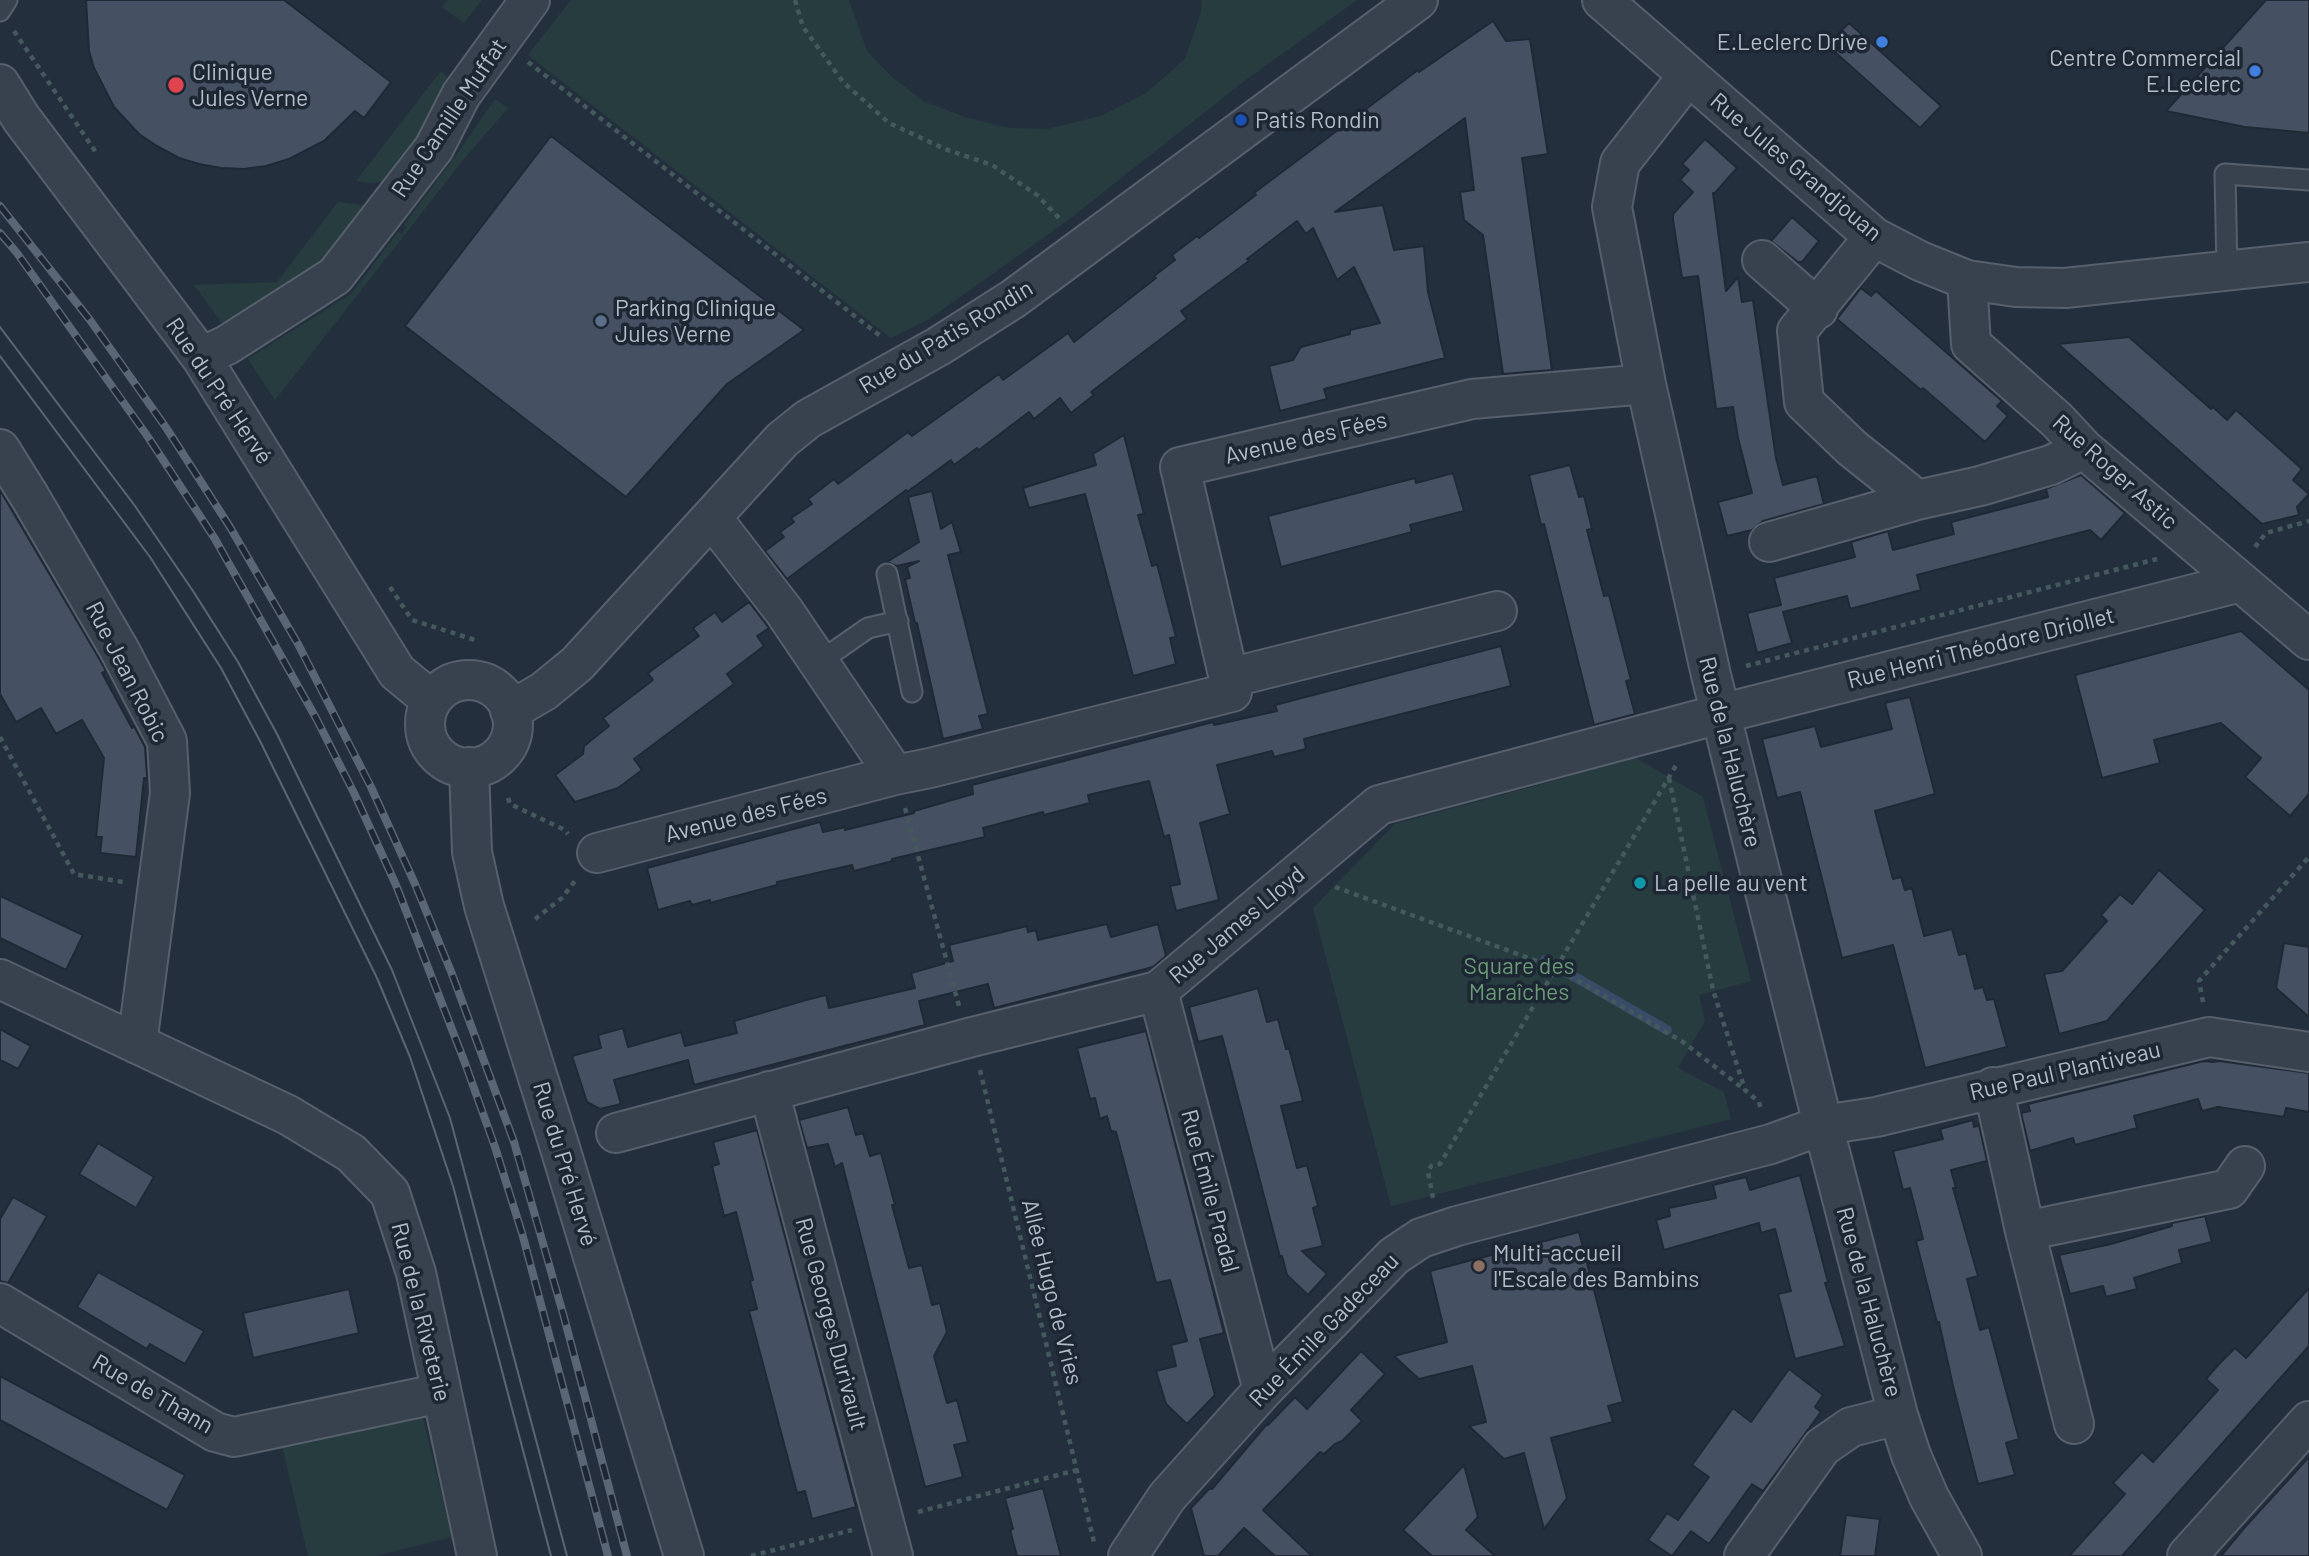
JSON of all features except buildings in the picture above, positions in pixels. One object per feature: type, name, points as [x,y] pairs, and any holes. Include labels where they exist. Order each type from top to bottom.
[{"type":"street","name":"Rue Camille Muffat","points":[[201,357],[227,345],[335,276],[434,148],[461,95],[530,0]]},
{"type":"street","name":"Rue du Patis Rondin","points":[[510,711],[544,691],[577,664],[764,459],[808,419],[939,346],[1013,299],[1418,0]]},
{"type":"street","name":"Rue Jules Grandjouan","points":[[1602,0],[1874,237],[1920,261],[1967,280],[2016,287],[2065,288],[2309,262]]},
{"type":"street","name":"Rue de la Haluchère","points":[[1688,76],[1620,163],[1612,206],[1646,384],[1720,714],[1898,1415],[1911,1455],[1929,1496],[1962,1556]]},
{"type":"street","name":"Rue du Pré Hervé","points":[[0,84],[21,118],[201,357],[397,672],[432,700]]},
{"type":"street","points":[[1874,237],[1818,309],[1797,331],[1804,402],[1852,448],[1917,500]]},
{"type":"street","points":[[1762,260],[1818,309]]},
{"type":"street","name":"Rue Roger Astic","points":[[1967,280],[1971,344],[2057,420],[2084,449],[2309,640]]},
{"type":"street","name":"Avenue des Fées","points":[[581,857],[895,775],[1232,692],[1180,467],[1472,399],[1646,384]]},
{"type":"street","name":"Rue Jean Robic","points":[[0,449],[112,638],[167,741],[170,793],[137,1044]]},
{"type":"street","points":[[1769,542],[1917,500],[1980,486],[2039,468],[2084,449]]},
{"type":"street","points":[[712,519],[784,611],[895,775]]},
{"type":"street","name":"Rue Henri Théodore Driollet","points":[[1720,714],[2241,582]]},
{"type":"street","points":[[1229,678],[1497,611]]},
{"type":"street","points":[[470,680],[484,683],[505,699],[510,711],[512,729],[506,746],[486,764],[468,767],[449,762],[433,749],[425,730],[427,709],[440,691],[451,683],[470,680]]},
{"type":"street","name":"Rue James Lloyd","points":[[615,1133],[972,1037],[1158,991],[1379,805],[1720,714]]},
{"type":"street","name":"Rue du Pré Hervé","points":[[468,767],[472,852],[484,906],[684,1556]]},
{"type":"street","name":"Rue de la Riveterie","points":[[0,979],[288,1115],[351,1153],[390,1193],[416,1273],[472,1555]]},
{"type":"street","name":"Rue Émile Pradal","points":[[1158,991],[1263,1391]]},
{"type":"street","name":"Rue Paul Plantiveau","points":[[1823,1125],[1877,1117],[2209,1037],[2309,1052]]},
{"type":"street","points":[[1993,1087],[2025,1231],[2074,1424]]},
{"type":"street","name":"Rue Georges Durivault","points":[[769,1091],[893,1556]]},
{"type":"street","name":"Rue Émile Gadeceau","points":[[1112,1550],[1167,1497],[1263,1391],[1394,1256],[1421,1238],[1457,1226],[1771,1144],[1823,1125]]},
{"type":"street","points":[[2025,1231],[2229,1189],[2245,1166]]},
{"type":"street","name":"Rue de Thann","points":[[0,1303],[215,1432],[234,1437],[441,1393]]},
{"type":"street","points":[[1744,1556],[1822,1447],[1851,1427],[1898,1415]]},
{"type":"street","points":[[2187,1556],[2309,1421]]},
{"type":"lane","points":[[0,11],[7,0]]},
{"type":"lane","points":[[2227,271],[2225,174],[2309,180]]},
{"type":"lane","points":[[887,574],[912,692]]},
{"type":"lane","points":[[819,662],[868,628],[898,621]]},
{"type":"path","points":[[795,0],[803,27],[844,82],[889,123],[945,149],[992,166],[1037,195],[1064,223]]},
{"type":"path","points":[[0,11],[99,156]]},
{"type":"path","points":[[520,56],[911,360]]},
{"type":"path","points":[[2241,582],[2244,560],[2266,533],[2309,522]]},
{"type":"path","points":[[1711,675],[2200,548]]},
{"type":"path","points":[[389,586],[412,620],[475,639]]},
{"type":"path","points":[[0,737],[74,874],[158,888]]},
{"type":"path","name":"Allée Hugo de Vries","points":[[895,775],[962,1016],[972,1037],[1112,1550]]},
{"type":"path","points":[[1430,1178],[1428,1172],[1431,1166],[1440,1164],[1669,777],[1713,990],[1745,1090]]},
{"type":"path","points":[[505,790],[510,804],[565,830],[581,857],[562,898],[535,919]]},
{"type":"path","points":[[2209,1037],[2199,981],[2309,857]]},
{"type":"path","points":[[1292,878],[1329,885],[1556,968],[1683,1042],[1759,1102],[1763,1117]]},
{"type":"green space","points":[[447,0],[482,0],[464,23],[442,7]]},
{"type":"green space","points":[[571,0],[849,0],[867,51],[892,77],[923,101],[965,117],[1009,128],[1047,129],[1101,116],[1145,94],[1185,59],[1201,12],[1202,0],[1357,0],[1247,79],[1064,223],[929,319],[891,338],[528,55]]},
{"type":"green space","points":[[441,71],[454,83],[418,153],[385,181],[356,181]]},
{"type":"green space","points":[[495,99],[508,108],[464,159],[275,400],[248,359],[352,293],[398,232],[402,234],[407,227],[404,225]]},
{"type":"green space","points":[[338,202],[376,207],[328,269],[226,329],[194,285],[277,282]]},
{"type":"green space","name":"Square des Maraîches","points":[[1629,744],[1633,759],[1636,758],[1703,797],[1751,981],[1699,995],[1705,1021],[1678,1068],[1724,1092],[1731,1119],[1391,1206],[1313,908],[1395,824],[1568,777],[1565,762]]},
{"type":"green space","points":[[421,1411],[452,1537],[375,1556],[308,1556],[281,1442]]},
{"type":"waterway","points":[[1545,960],[1551,964]]},
{"type":"waterway","points":[[1561,969],[1667,1030]]},
{"type":"tram line","points":[[0,327],[135,506],[238,662],[277,734],[392,970],[450,1118],[567,1556]]},
{"type":"tram line","points":[[0,356],[150,557],[221,668],[377,978],[410,1057],[453,1186],[551,1556]]},
{"type":"railway","points":[[0,206],[90,320],[167,429],[230,527],[298,644],[371,787],[452,974],[514,1142],[564,1317],[627,1556]]},
{"type":"railway","points":[[0,233],[148,437],[215,539],[316,718],[354,793],[396,885],[495,1147],[522,1233],[608,1556]]},
{"type":"place","name":"E.Leclerc Drive","points":[[1882,42]]},
{"type":"place","name":"Centre Commercial E.Leclerc","points":[[2255,71]]},
{"type":"place","name":"Clinique Jules Verne","points":[[176,85]]},
{"type":"place","name":"Patis Rondin","points":[[1241,120]]},
{"type":"place","name":"Parking Clinique Jules Verne","points":[[601,321]]},
{"type":"place","name":"La pelle au vent","points":[[1640,883]]},
{"type":"place","name":"Multi-accueil l'Escale des Bambins","points":[[1479,1266]]}]
